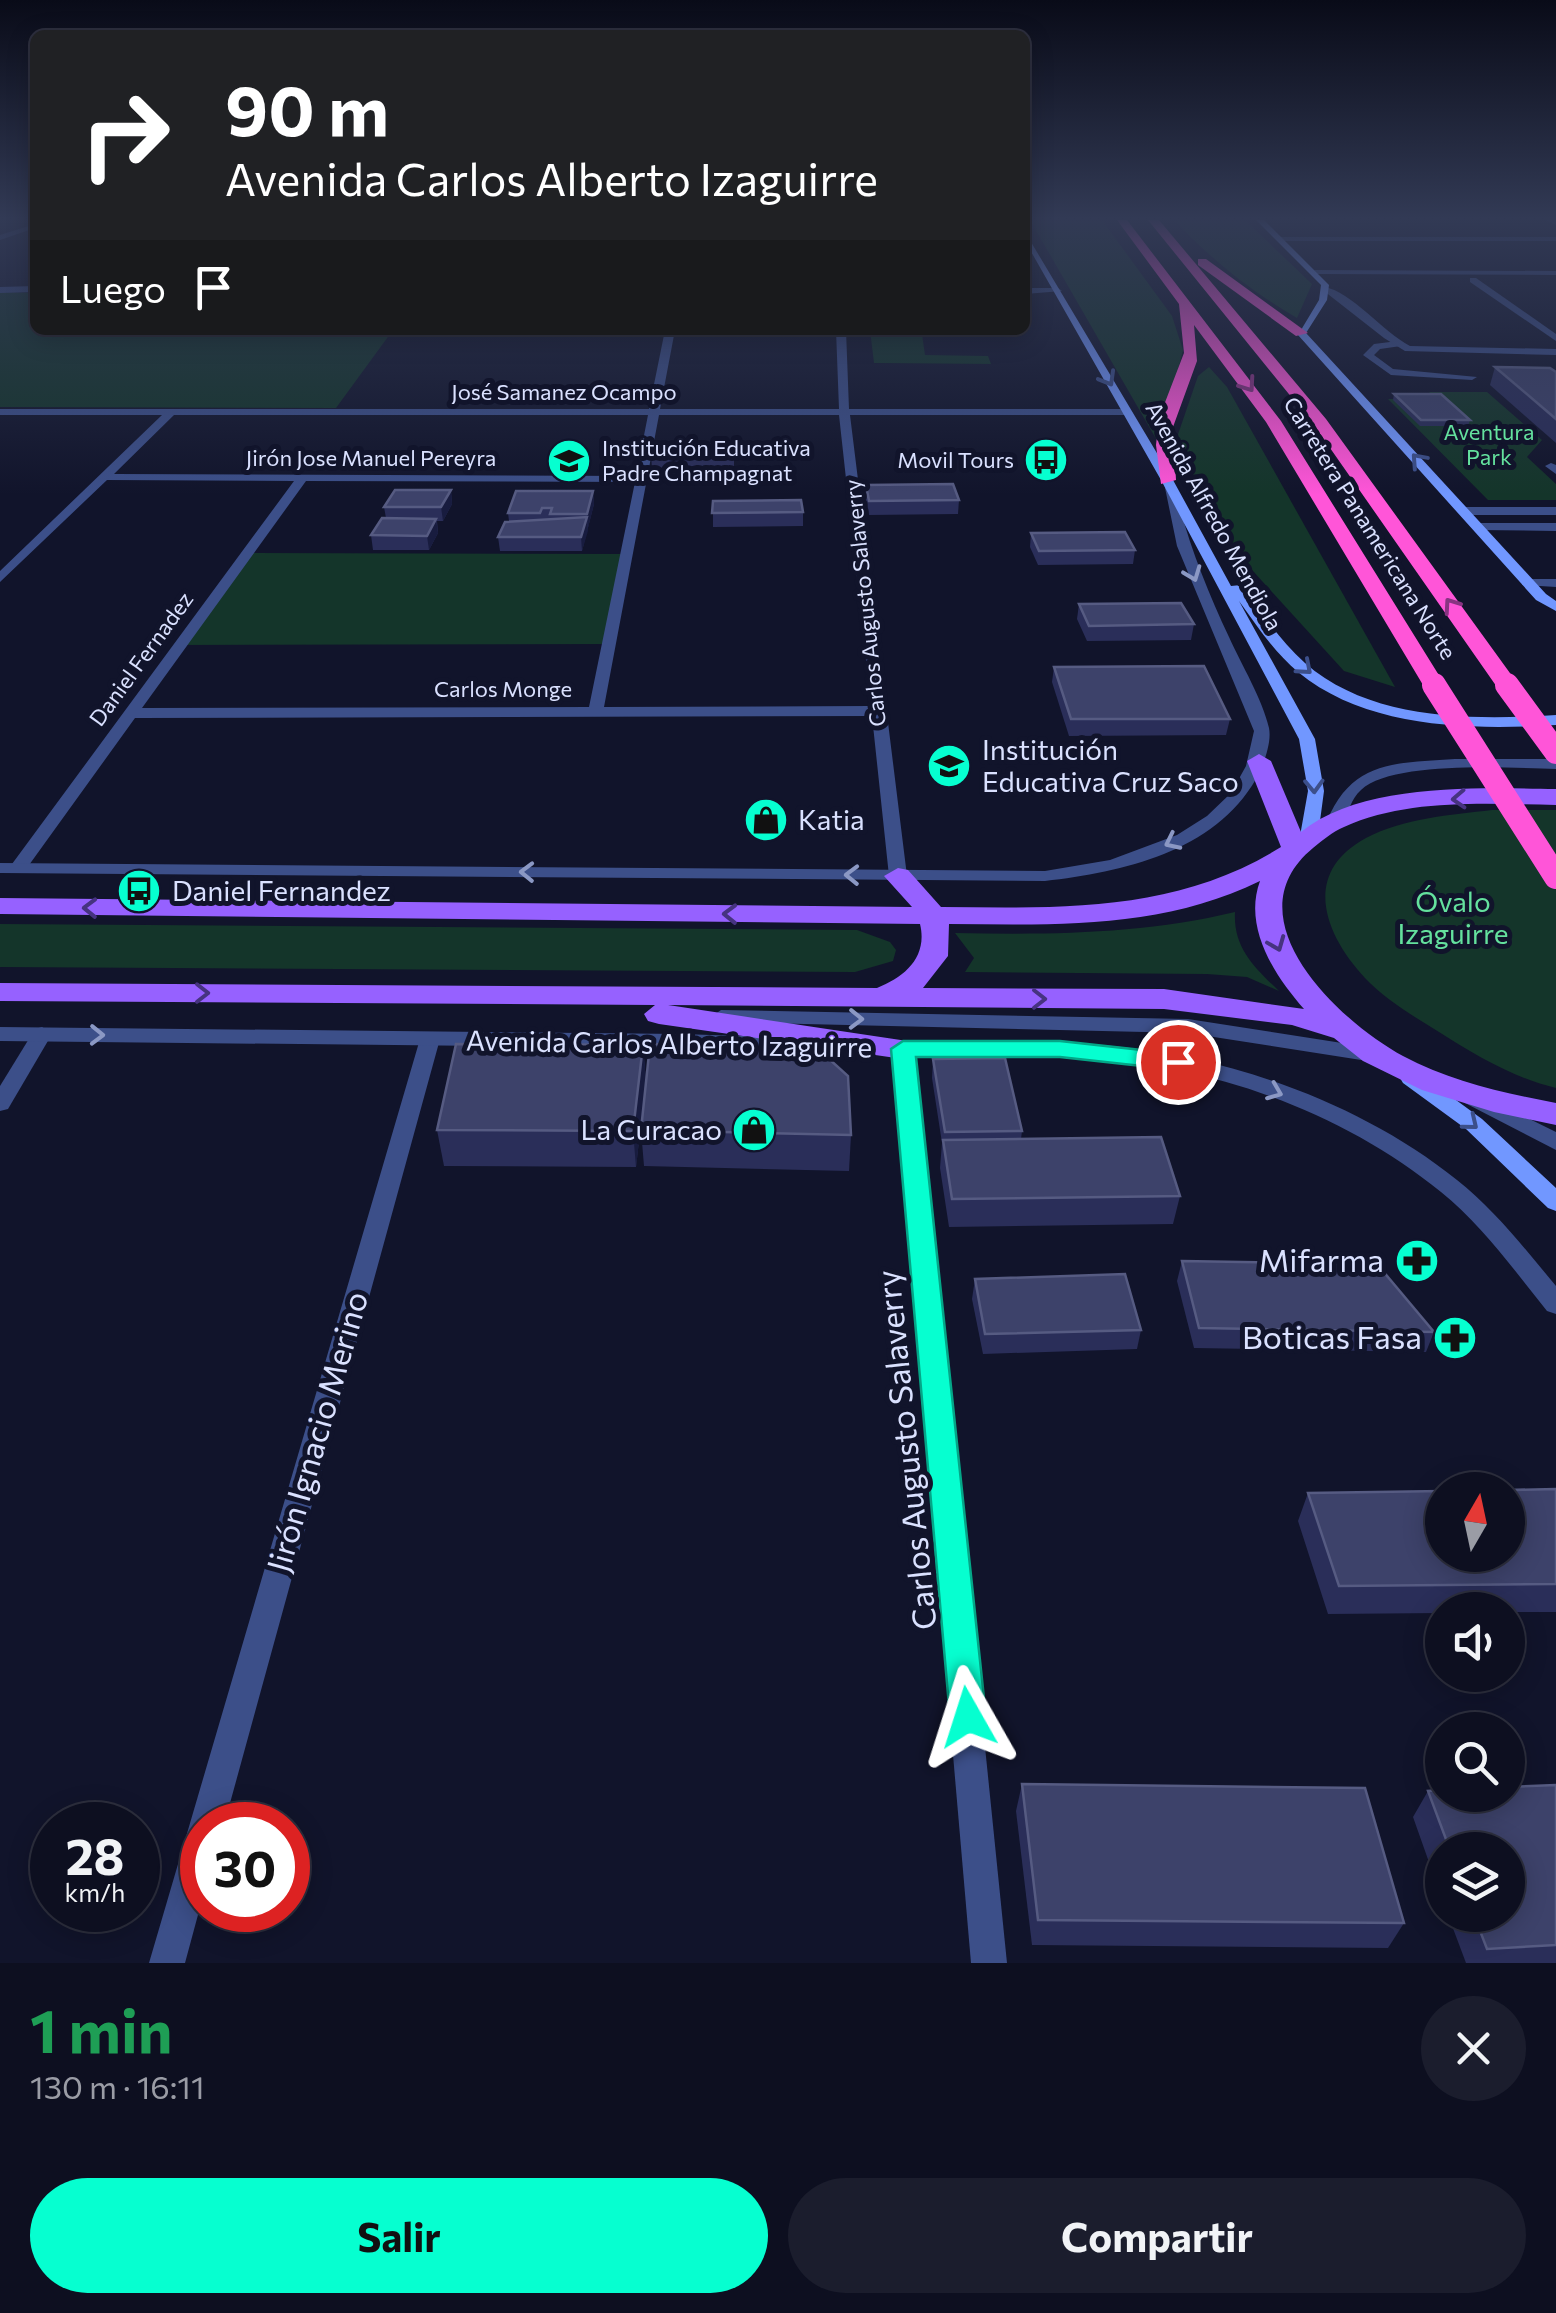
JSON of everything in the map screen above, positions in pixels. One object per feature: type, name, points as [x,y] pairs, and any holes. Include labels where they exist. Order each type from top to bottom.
[{"type":"highway","points":[[1167,480],[1168,412],[1190,370],[1193,354],[1185,312]]},
{"type":"highway","name":"Carretera Panamericana Norte","points":[[1193,312],[1273,421],[1556,877]]},
{"type":"highway","name":"Carretera Panamericana Norte","points":[[1229,312],[1320,422],[1556,752]]},
{"type":"highway","points":[[1272,312],[1301,333]]},
{"type":"main road","name":"Avenida Alfredo Mendiola","points":[[1070,312],[1167,480],[1307,738],[1316,792],[1298,846]]},
{"type":"main road","points":[[1309,312],[1301,333],[1556,607]]},
{"type":"main road","points":[[1198,539],[1294,660],[1310,675],[1337,690],[1374,704],[1449,718],[1556,720]]},
{"type":"main road","points":[[1540,592],[1556,617]]},
{"type":"main road","points":[[1259,761],[1298,846]]},
{"type":"main road","points":[[0,906],[1078,917],[1134,913],[1191,900],[1298,846],[1336,820],[1444,800],[1556,797]]},
{"type":"main road","name":"Avenida Carlos Alberto Izaguirre","points":[[1298,846],[1274,877],[1268,904],[1272,934],[1286,966],[1305,990],[1349,1032],[1386,1060],[1462,1092],[1556,1114]]},
{"type":"main road","points":[[878,998],[901,990],[923,974],[935,945],[933,916],[898,876]]},
{"type":"main road","name":"Avenida Carlos Alberto Izaguirre","points":[[0,992],[1184,1000],[1294,1016],[1349,1032]]},
{"type":"main road","points":[[417,994],[689,1016],[903,1049]]},
{"type":"main road","points":[[1386,1060],[1474,1124],[1556,1202]]},
{"type":"street","points":[[1361,312],[1398,344]]},
{"type":"street","points":[[1517,312],[1556,338]]},
{"type":"street","points":[[1526,318],[1556,318]]},
{"type":"street","points":[[596,710],[669,335]]},
{"type":"street","name":"Carlos Augusto Salaverry","points":[[841,335],[844,412],[898,876]]},
{"type":"street","points":[[1472,377],[1390,372],[1368,354],[1377,346],[1398,344],[1420,350],[1556,352]]},
{"type":"street","name":"José Samanez Ocampo","points":[[0,412],[1127,412]]},
{"type":"street","points":[[0,578],[171,412]]},
{"type":"street","name":"Jirón Jose Manuel Pereyra","points":[[104,478],[639,480]]},
{"type":"street","name":"Daniel Fernadez","points":[[9,868],[130,713],[302,478]]},
{"type":"street","points":[[9,868],[1045,876],[1124,863],[1165,846],[1216,817],[1244,792],[1259,761],[1262,732],[1188,561],[1172,515],[1167,480]]},
{"type":"street","points":[[1464,511],[1556,518]]},
{"type":"street","points":[[1477,526],[1556,518]]},
{"type":"street","points":[[1540,592],[1556,583]]},
{"type":"street","name":"Carlos Monge","points":[[130,713],[876,711]]},
{"type":"street","points":[[1336,820],[1348,793],[1363,780],[1379,775],[1470,763],[1556,764]]},
{"type":"street","points":[[689,1016],[1188,1026],[1386,1060]]},
{"type":"street","name":"Avenida Carlos Alberto Izaguirre","points":[[0,1034],[681,1041],[1097,1052],[1157,1058],[1228,1073],[1352,1127],[1448,1185],[1495,1230],[1556,1304]]},
{"type":"street","points":[[0,1104],[42,1034]]},
{"type":"street","name":"Jirón Ignacio Merino","points":[[214,1802],[430,1038]]},
{"type":"street","name":"Carlos Augusto Salaverry","points":[[903,1049],[990,1963]]},
{"type":"street","points":[[1462,1092],[1556,1142]]},
{"type":"street","points":[[168,1963],[180,1920]]},
{"type":"green space","points":[[0,312],[30,312],[30,335],[389,335],[336,408],[0,407]]},
{"type":"green space","points":[[1083,312],[1169,312],[1172,316],[1183,350],[1159,444]]},
{"type":"green space","points":[[871,335],[922,335],[925,355],[988,356],[991,364],[874,363]]},
{"type":"green space","points":[[1209,367],[1227,387],[1395,687],[1344,671],[1232,548],[1174,446],[1198,376]]},
{"type":"green space","name":"Aventura Park","points":[[1429,392],[1487,392],[1542,440],[1527,457],[1556,484],[1556,500],[1488,500],[1388,399],[1436,399]]},
{"type":"green space","points":[[246,553],[624,554],[608,644],[177,645]]},
{"type":"green space","name":"Óvalo Izaguirre","points":[[1492,810],[1556,810],[1556,1088],[1510,1072],[1410,1014],[1365,978],[1330,924],[1326,886],[1333,868],[1346,852],[1381,831],[1411,822]]},
{"type":"green space","points":[[1235,912],[1242,947],[1279,991],[1247,977],[1207,974],[965,972],[974,958],[955,933],[1096,932],[1166,925]]},
{"type":"green space","points":[[0,924],[857,930],[890,942],[896,950],[893,961],[855,972],[0,967]]},
{"type":"building","points":[[1495,367],[1550,368],[1556,372],[1556,419]]},
{"type":"building","points":[[1394,394],[1441,394],[1470,420],[1421,420]]},
{"type":"building","points":[[734,444],[734,454],[651,455],[652,445]]},
{"type":"building","points":[[953,484],[959,500],[869,501],[866,485]]},
{"type":"building","points":[[395,490],[451,490],[441,507],[384,507]]},
{"type":"building","points":[[516,491],[593,491],[587,514],[550,514],[552,508],[542,508],[540,513],[508,513]]},
{"type":"building","points":[[801,500],[803,512],[712,513],[713,501]]},
{"type":"building","points":[[587,517],[581,537],[498,537],[505,522]]},
{"type":"building","points":[[382,518],[436,519],[427,536],[371,535]]},
{"type":"building","points":[[1125,532],[1135,550],[1039,551],[1031,533]]},
{"type":"building","points":[[1181,603],[1194,624],[1089,626],[1079,604]]},
{"type":"building","points":[[1204,666],[1230,719],[1071,719],[1054,667]]},
{"type":"building","points":[[456,1044],[643,1045],[633,1131],[437,1130]]},
{"type":"building","points":[[650,1044],[817,1048],[848,1076],[851,1135],[641,1130]]},
{"type":"building","points":[[1005,1058],[1022,1131],[945,1132],[933,1059]]},
{"type":"building","points":[[1161,1137],[1180,1196],[952,1199],[943,1140]]},
{"type":"building","points":[[1182,1261],[1377,1264],[1434,1332],[1199,1328]]},
{"type":"building","points":[[1125,1274],[1141,1330],[985,1334],[975,1279]]},
{"type":"building","points":[[1556,1489],[1556,1584],[1339,1586],[1308,1493],[1425,1491],[1425,1572],[1525,1572],[1525,1490]]},
{"type":"building","points":[[1022,1784],[1365,1788],[1404,1923],[1038,1920]]},
{"type":"building","points":[[1556,1785],[1556,1945],[1487,1949],[1480,1932],[1525,1932],[1525,1832],[1443,1832],[1436,1812],[1525,1812],[1525,1786]]},
{"type":"place","name":"Movil Tours","points":[[1046,460]]},
{"type":"place","name":"Institución Educativa Padre Champagnat","points":[[569,461]]},
{"type":"place","name":"Institución Educativa Cruz Saco","points":[[949,766]]},
{"type":"place","name":"Katia","points":[[766,820]]},
{"type":"place","name":"Daniel Fernandez","points":[[139,891]]},
{"type":"place","name":"La Curacao","points":[[754,1130]]},
{"type":"place","name":"Mifarma","points":[[1417,1261]]},
{"type":"place","name":"Boticas Fasa","points":[[1455,1338]]},
{"type":"route","points":[[968,1717],[903,1049],[1060,1049],[1178,1062]]}]
